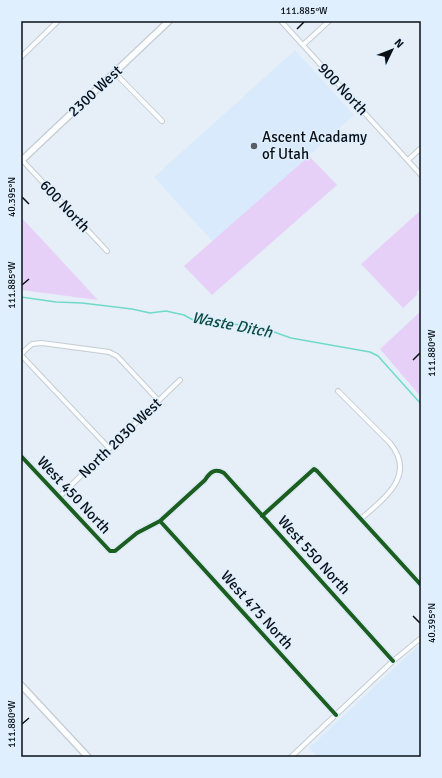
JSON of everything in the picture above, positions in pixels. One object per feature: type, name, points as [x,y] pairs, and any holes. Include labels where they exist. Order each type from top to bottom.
[{"type":"main road","name":"2300 West","points":[[21,160],[169,21]]},
{"type":"main road","points":[[21,684],[88,757]]},
{"type":"street","points":[[21,57],[58,21]]},
{"type":"street","name":"900 North","points":[[281,21],[421,175]]},
{"type":"street","points":[[303,46],[329,21]]},
{"type":"street","points":[[114,72],[162,121]]},
{"type":"street","points":[[408,160],[421,148]]},
{"type":"street","name":"600 North","points":[[21,160],[108,251]]},
{"type":"street","points":[[109,448],[21,354],[32,344],[42,343],[109,352],[117,356],[158,400]]},
{"type":"street","name":"North 2030 West","points":[[60,496],[180,380]]},
{"type":"street","points":[[338,391],[390,442],[398,455],[400,474],[395,486],[360,519]]},
{"type":"street","name":"West 450 North","points":[[21,456],[110,551],[115,551],[137,532],[160,521]]},
{"type":"street","points":[[262,516],[314,470],[317,471],[421,585]]},
{"type":"street","name":"West 550 North","points":[[160,521],[205,480],[209,474],[214,471],[224,473],[394,661]]},
{"type":"street","name":"West 475 North","points":[[160,521],[336,715]]},
{"type":"street","points":[[291,757],[394,661],[421,638]]},
{"type":"shaded area","name":"Ascent Acadamy of Utah","points":[[295,50],[354,115],[213,242],[154,177]]},
{"type":"shaded area","points":[[309,156],[337,185],[212,295],[184,266]]},
{"type":"shaded area","points":[[421,210],[421,287],[417,292],[417,295],[403,308],[361,264]]},
{"type":"shaded area","points":[[21,217],[98,300],[21,290]]},
{"type":"shaded area","points":[[421,311],[421,397],[380,349]]},
{"type":"shaded area","points":[[421,643],[421,757],[318,757],[309,748]]},
{"type":"waterway","name":"Waste Ditch","points":[[21,297],[56,302],[82,303],[132,309],[150,313],[166,311],[184,315],[193,320],[260,327],[291,338],[370,352],[378,356],[421,404]]},
{"type":"cycle path","points":[[21,456],[110,551],[115,551],[137,533],[160,521],[211,473],[215,471],[224,473],[393,661]]},
{"type":"cycle path","points":[[262,516],[314,469],[421,585]]},
{"type":"cycle path","points":[[160,521],[336,715]]},
{"type":"place","name":"Ascent Acadamy of Utah","points":[[254,146]]}]
